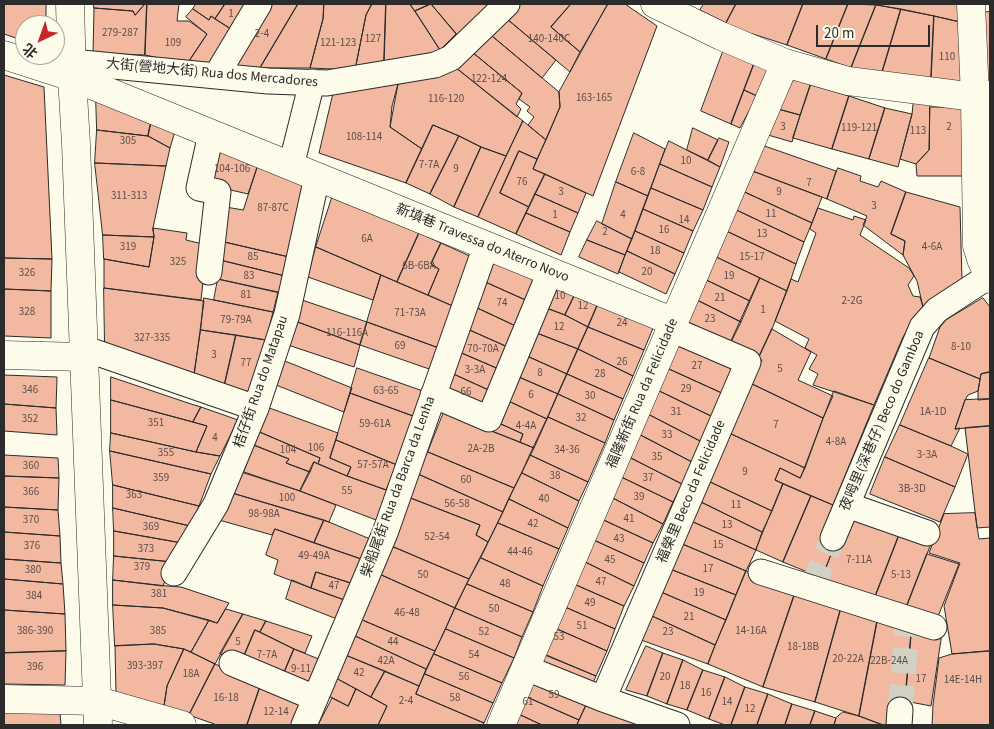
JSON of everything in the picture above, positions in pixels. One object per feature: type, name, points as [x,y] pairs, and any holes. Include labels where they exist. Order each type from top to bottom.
[{"type":"street","points":[[70,4],[98,713]]},
{"type":"street","points":[[216,76],[259,4]]},
{"type":"street","name":"大街(營地大街) Rua dos Mercadores","points":[[4,55],[72,70],[216,76],[268,82],[327,83],[435,65],[451,58],[507,4]]},
{"type":"street","points":[[655,4],[721,36],[785,62],[848,81],[983,96]]},
{"type":"street","points":[[971,4],[983,96],[977,246],[980,259],[989,277]]},
{"type":"street","name":"福隆新街 Rua da Felicidade","points":[[501,725],[785,62]]},
{"type":"street","name":"大街(營地大街) Rua dos Mercadores","points":[[72,70],[211,134],[291,166]]},
{"type":"street","points":[[291,166],[312,82]]},
{"type":"street","points":[[209,272],[218,192],[198,188],[211,134]]},
{"type":"street","name":"新填巷 Travessa do Aterro Novo","points":[[291,166],[550,272],[672,326]]},
{"type":"street","name":"桔仔街 Rua do Matapau","points":[[174,573],[216,504],[256,408],[287,314],[318,177]]},
{"type":"street","name":"柴船尾街 Rua da Barca da Lenha","points":[[304,725],[385,533],[486,246]]},
{"type":"street","points":[[433,395],[488,419],[550,272]]},
{"type":"street","name":"夜呣里(深巷仔) Beco do Gamboa","points":[[833,538],[922,327],[937,310],[989,277]]},
{"type":"street","name":"福榮里 Beco da Felicidade","points":[[603,699],[748,362],[672,326]]},
{"type":"street","points":[[4,355],[84,353],[256,408]]},
{"type":"street","points":[[847,505],[927,533]]},
{"type":"street","points":[[761,572],[934,627]]},
{"type":"street","points":[[232,663],[316,698]]},
{"type":"street","points":[[526,668],[603,699],[677,725]]},
{"type":"street","points":[[4,699],[182,725]]},
{"type":"building","points":[[4,4],[46,4],[46,15],[15,15],[15,38],[4,34]]},
{"type":"building","points":[[94,4],[145,4],[135,15],[133,11],[94,8]]},
{"type":"building","points":[[147,4],[145,55],[93,53],[94,8],[133,11],[135,15]]},
{"type":"building","points":[[147,4],[179,4],[177,21],[189,21],[207,34],[187,64],[145,55]]},
{"type":"building","points":[[196,4],[225,4],[215,19],[211,16],[209,20],[193,9]]},
{"type":"building","points":[[225,4],[250,4],[234,31],[215,19]]},
{"type":"building","points":[[264,4],[298,4],[260,68],[227,67]]},
{"type":"building","points":[[298,4],[324,4],[323,19],[310,68],[260,68]]},
{"type":"building","points":[[324,4],[372,4],[366,15],[355,70],[310,68],[323,19]]},
{"type":"building","points":[[372,4],[386,4],[384,65],[355,70],[366,15]]},
{"type":"building","points":[[386,4],[410,4],[440,50],[429,60],[384,65]]},
{"type":"building","points":[[410,4],[431,4],[415,11]]},
{"type":"building","points":[[431,4],[489,4],[460,38]]},
{"type":"building","points":[[431,4],[456,34],[440,50],[415,11]]},
{"type":"building","points":[[521,4],[571,4],[551,27],[580,52],[570,72],[507,19]]},
{"type":"building","points":[[571,4],[608,4],[580,52],[551,27]]},
{"type":"building","points":[[608,4],[625,4],[657,26],[593,196],[533,169],[560,107],[559,92]]},
{"type":"building","points":[[704,4],[736,4],[726,23],[700,10]]},
{"type":"building","points":[[736,4],[803,4],[787,45],[725,25]]},
{"type":"building","points":[[803,4],[848,4],[826,59],[787,45]]},
{"type":"building","points":[[848,4],[876,5],[851,68],[826,59]]},
{"type":"building","points":[[873,4],[961,4],[960,22],[934,16]]},
{"type":"building","points":[[876,5],[901,9],[881,76],[851,68]]},
{"type":"building","points":[[193,9],[209,20],[211,16],[234,31],[212,66],[187,64],[207,34],[186,17]]},
{"type":"building","points":[[901,9],[934,16],[931,81],[881,76]]},
{"type":"building","points":[[990,12],[990,79],[976,80],[974,13]]},
{"type":"building","points":[[934,16],[960,22],[961,87],[931,81]]},
{"type":"building","points":[[507,19],[556,60],[542,78],[492,36]]},
{"type":"building","points":[[492,36],[559,92],[560,107],[546,140],[528,125],[534,117],[527,111],[530,107],[519,99],[522,93],[472,52]]},
{"type":"building","points":[[727,41],[757,56],[731,124],[701,111]]},
{"type":"building","points":[[472,52],[522,93],[516,104],[521,109],[517,117],[455,67]]},
{"type":"building","points":[[757,56],[772,63],[757,96],[744,90]]},
{"type":"building","points":[[455,67],[523,121],[506,156],[433,125],[422,149],[390,127],[398,84],[432,77]]},
{"type":"building","points":[[792,73],[812,79],[800,115],[778,109]]},
{"type":"building","points":[[4,75],[44,87],[52,259],[4,258]]},
{"type":"building","points":[[398,84],[392,106],[390,127],[422,149],[406,183],[319,153],[333,93]]},
{"type":"building","points":[[811,85],[849,96],[832,149],[793,138]]},
{"type":"building","points":[[744,90],[757,96],[740,128],[731,124]]},
{"type":"building","points":[[849,96],[885,108],[869,159],[832,149]]},
{"type":"building","points":[[96,97],[152,118],[148,136],[97,130]]},
{"type":"building","points":[[914,98],[930,101],[929,150],[916,164],[900,159],[912,114]]},
{"type":"building","points":[[930,107],[968,107],[968,176],[917,176],[916,164],[929,150]]},
{"type":"building","points":[[885,108],[912,114],[898,167],[869,159]]},
{"type":"building","points":[[778,109],[800,115],[792,142],[768,135]]},
{"type":"building","points":[[152,118],[176,128],[170,148],[148,136]]},
{"type":"building","points":[[523,121],[546,140],[537,159],[519,151],[500,193],[529,207],[516,234],[478,217]]},
{"type":"building","points":[[433,125],[459,136],[430,194],[406,183]]},
{"type":"building","points":[[693,128],[718,140],[708,160],[687,150]]},
{"type":"building","points":[[97,130],[148,136],[170,148],[166,166],[95,163]]},
{"type":"building","points":[[634,133],[665,149],[648,196],[616,182]]},
{"type":"building","points":[[459,136],[481,147],[454,207],[430,194]]},
{"type":"building","points":[[719,138],[729,142],[720,167],[708,160]]},
{"type":"building","points":[[669,141],[720,167],[712,187],[660,164]]},
{"type":"building","points":[[756,143],[836,171],[827,199],[747,169]]},
{"type":"building","points":[[215,144],[259,162],[248,194],[205,184]]},
{"type":"building","points":[[481,147],[506,156],[478,217],[454,207]]},
{"type":"building","points":[[519,151],[537,159],[533,169],[545,174],[529,207],[500,193]]},
{"type":"building","points":[[259,162],[308,182],[289,257],[220,241],[226,207],[243,210]]},
{"type":"building","points":[[95,163],[166,166],[153,228],[154,237],[103,235]]},
{"type":"building","points":[[660,164],[712,187],[703,210],[651,188]]},
{"type":"building","points":[[838,168],[861,176],[860,181],[878,187],[881,181],[906,192],[891,234],[905,241],[903,255],[863,225],[867,216],[827,199]]},
{"type":"building","points":[[747,169],[822,197],[812,223],[738,189]]},
{"type":"building","points":[[545,174],[586,193],[578,213],[535,194]]},
{"type":"building","points":[[616,182],[648,196],[632,239],[602,224]]},
{"type":"building","points":[[651,188],[703,210],[693,231],[643,209]]},
{"type":"building","points":[[738,189],[812,223],[804,242],[730,207]]},
{"type":"building","points":[[906,192],[960,207],[962,281],[923,307],[917,281],[903,255],[905,241],[891,234]]},
{"type":"building","points":[[535,194],[578,213],[570,232],[526,213]]},
{"type":"building","points":[[332,198],[419,233],[397,282],[316,247]]},
{"type":"building","points":[[730,207],[804,242],[796,264],[720,228]]},
{"type":"building","points":[[818,208],[853,220],[854,216],[866,220],[860,235],[909,268],[914,276],[908,285],[913,296],[920,297],[923,307],[903,337],[874,405],[813,385],[818,374],[809,369],[817,355],[805,348],[809,339],[775,321],[791,279],[798,282],[816,233],[810,229]]},
{"type":"building","points":[[643,209],[693,231],[684,253],[635,231]]},
{"type":"building","points":[[526,213],[570,232],[561,255],[516,234]]},
{"type":"building","points":[[597,221],[632,239],[625,255],[587,240]]},
{"type":"building","points":[[153,228],[187,233],[186,240],[207,245],[201,300],[104,288],[104,259],[149,267],[154,237]]},
{"type":"building","points":[[720,228],[796,264],[787,291],[708,253]]},
{"type":"building","points":[[635,231],[684,253],[675,274],[627,251]]},
{"type":"building","points":[[419,233],[441,243],[431,264],[439,269],[428,295],[397,282]]},
{"type":"building","points":[[103,235],[154,237],[149,267],[104,259]]},
{"type":"building","points":[[587,240],[625,255],[618,274],[579,257]]},
{"type":"building","points":[[220,241],[289,257],[285,276],[216,259]]},
{"type":"building","points":[[441,243],[474,258],[455,307],[428,295],[439,269],[431,264]]},
{"type":"building","points":[[316,247],[381,275],[373,300],[308,277]]},
{"type":"building","points":[[494,251],[544,272],[530,302],[483,281]]},
{"type":"building","points":[[627,251],[675,274],[666,294],[619,272]]},
{"type":"building","points":[[708,253],[760,278],[750,301],[698,276]]},
{"type":"building","points":[[4,258],[52,259],[51,291],[4,289]]},
{"type":"building","points":[[216,259],[285,276],[280,293],[213,278]]},
{"type":"building","points":[[381,275],[455,307],[439,348],[367,322]]},
{"type":"building","points":[[698,276],[750,301],[741,322],[689,296]]},
{"type":"building","points":[[555,278],[578,288],[565,315],[541,306]]},
{"type":"building","points":[[760,278],[787,291],[758,359],[730,344]]},
{"type":"building","points":[[218,279],[278,292],[273,312],[214,300]]},
{"type":"building","points":[[483,281],[530,302],[520,328],[473,306]]},
{"type":"building","points":[[104,288],[204,301],[194,376],[105,349]]},
{"type":"building","points":[[578,288],[600,299],[588,327],[565,315]]},
{"type":"building","points":[[4,289],[51,291],[51,338],[4,336]]},
{"type":"building","points":[[689,296],[741,322],[730,344],[679,317]]},
{"type":"building","points":[[204,298],[273,312],[266,340],[201,330]]},
{"type":"building","points":[[983,298],[990,307],[990,372],[981,374],[980,379],[929,358],[940,327],[946,320]]},
{"type":"building","points":[[600,299],[656,321],[644,350],[588,327]]},
{"type":"building","points":[[302,300],[367,322],[360,345],[295,321]]},
{"type":"building","points":[[473,306],[520,328],[510,348],[465,328]]},
{"type":"building","points":[[541,306],[565,315],[588,327],[578,349],[534,332]]},
{"type":"building","points":[[295,321],[360,345],[354,367],[288,345]]},
{"type":"building","points":[[367,322],[439,348],[432,370],[360,345]]},
{"type":"building","points":[[588,327],[644,350],[633,376],[578,349]]},
{"type":"building","points":[[465,328],[510,348],[501,370],[457,351]]},
{"type":"building","points":[[772,329],[811,352],[798,380],[833,396],[823,418],[750,383],[762,360],[758,359]]},
{"type":"building","points":[[201,330],[236,335],[224,387],[194,376]]},
{"type":"building","points":[[534,332],[578,349],[567,374],[525,355]]},
{"type":"building","points":[[236,335],[266,340],[253,399],[224,387]]},
{"type":"building","points":[[670,338],[737,369],[724,394],[658,364]]},
{"type":"building","points":[[578,349],[633,376],[623,399],[567,374]]},
{"type":"building","points":[[457,351],[501,370],[493,392],[449,372]]},
{"type":"building","points":[[520,353],[567,374],[558,394],[510,373]]},
{"type":"building","points":[[929,358],[980,379],[978,391],[968,395],[965,400],[955,429],[960,428],[951,446],[900,425]]},
{"type":"building","points":[[280,359],[352,388],[344,412],[271,383]]},
{"type":"building","points":[[658,364],[724,394],[713,417],[649,386]]},
{"type":"building","points":[[357,368],[423,391],[413,416],[350,393]]},
{"type":"building","points":[[449,372],[493,392],[481,414],[439,394]]},
{"type":"building","points":[[990,372],[990,399],[978,400],[981,374]]},
{"type":"building","points":[[567,374],[623,399],[614,420],[558,394]]},
{"type":"building","points":[[4,375],[57,377],[56,408],[4,404]]},
{"type":"building","points":[[514,375],[558,394],[547,419],[504,399]]},
{"type":"building","points":[[111,377],[201,407],[193,422],[111,400]]},
{"type":"building","points":[[750,383],[823,418],[805,468],[729,433]]},
{"type":"building","points":[[649,386],[713,417],[702,442],[640,410]]},
{"type":"building","points":[[834,391],[874,405],[833,505],[775,480],[780,468],[800,478]]},
{"type":"building","points":[[350,393],[413,416],[397,465],[336,440]]},
{"type":"building","points":[[558,394],[614,420],[605,443],[548,417]]},
{"type":"building","points":[[504,399],[547,419],[534,448],[520,442],[523,434],[494,421]]},
{"type":"building","points":[[990,399],[990,426],[955,429],[965,400]]},
{"type":"building","points":[[111,400],[207,426],[196,452],[111,433]]},
{"type":"building","points":[[4,404],[56,408],[57,435],[4,431]]},
{"type":"building","points":[[264,406],[338,433],[330,458],[351,467],[347,476],[318,464],[320,458],[255,430]]},
{"type":"building","points":[[201,407],[238,420],[220,456],[196,452],[207,426],[193,422]]},
{"type":"building","points":[[640,410],[702,442],[692,462],[631,430]]},
{"type":"building","points":[[444,412],[534,448],[514,488],[428,452]]},
{"type":"building","points":[[548,417],[605,443],[588,482],[530,455]]},
{"type":"building","points":[[490,419],[523,434],[520,442],[486,429]]},
{"type":"building","points":[[900,425],[968,454],[955,487],[885,457]]},
{"type":"building","points":[[990,426],[990,527],[977,528],[965,428]]},
{"type":"building","points":[[255,430],[320,458],[318,464],[314,462],[310,472],[286,463],[289,459],[248,443]]},
{"type":"building","points":[[631,430],[692,462],[682,484],[621,453]]},
{"type":"building","points":[[111,433],[220,456],[211,474],[110,451]]},
{"type":"building","points":[[729,433],[805,468],[800,478],[780,468],[775,480],[783,484],[772,511],[708,481]]},
{"type":"building","points":[[336,440],[397,465],[386,490],[347,476],[351,467],[330,458]]},
{"type":"building","points":[[254,445],[289,459],[286,463],[310,472],[300,491],[244,472]]},
{"type":"building","points":[[110,451],[211,474],[199,506],[113,485]]},
{"type":"building","points":[[428,452],[514,488],[503,512],[418,474]]},
{"type":"building","points":[[621,453],[682,484],[673,502],[613,473]]},
{"type":"building","points":[[4,455],[58,458],[59,478],[4,476]]},
{"type":"building","points":[[530,455],[588,482],[579,501],[522,473]]},
{"type":"building","points":[[885,457],[955,487],[940,522],[870,494]]},
{"type":"building","points":[[314,462],[395,493],[384,523],[300,491]]},
{"type":"building","points":[[238,471],[336,505],[329,522],[232,493]]},
{"type":"building","points":[[522,473],[579,501],[568,528],[509,499]]},
{"type":"building","points":[[613,473],[673,502],[663,524],[605,494]]},
{"type":"building","points":[[418,474],[503,512],[488,542],[476,535],[480,525],[408,497]]},
{"type":"building","points":[[4,476],[59,478],[58,510],[4,507]]},
{"type":"building","points":[[708,481],[772,511],[762,532],[699,501]]},
{"type":"building","points":[[783,484],[811,496],[783,562],[756,550]]},
{"type":"building","points":[[113,485],[199,506],[190,526],[113,508]]},
{"type":"building","points":[[232,493],[324,520],[314,543],[275,529],[272,535],[219,520]]},
{"type":"building","points":[[605,494],[663,524],[653,543],[595,516]]},
{"type":"building","points":[[811,496],[833,505],[820,538],[835,544],[822,578],[783,562]]},
{"type":"building","points":[[408,497],[480,525],[476,535],[488,542],[469,579],[389,545]]},
{"type":"building","points":[[509,499],[568,528],[559,549],[498,523]]},
{"type":"building","points":[[699,501],[762,532],[756,550],[691,521]]},
{"type":"building","points":[[4,507],[58,510],[60,536],[4,532]]},
{"type":"building","points":[[113,508],[190,526],[182,543],[114,531]]},
{"type":"building","points":[[850,508],[901,530],[875,597],[822,578]]},
{"type":"building","points":[[975,513],[979,539],[990,538],[990,651],[952,654],[944,606],[960,563],[929,553],[944,514]]},
{"type":"building","points":[[595,516],[653,543],[644,563],[585,536]]},
{"type":"building","points":[[324,520],[375,541],[367,561],[314,543]]},
{"type":"building","points":[[691,521],[756,550],[746,571],[680,543]]},
{"type":"building","points":[[498,523],[559,549],[543,586],[481,558]]},
{"type":"building","points":[[275,529],[367,561],[357,585],[316,572],[311,588],[274,574],[278,560],[266,555]]},
{"type":"building","points":[[901,530],[932,541],[906,608],[875,597]]},
{"type":"building","points":[[114,531],[182,543],[172,562],[114,556]]},
{"type":"building","points":[[4,532],[60,536],[61,563],[4,559]]},
{"type":"building","points":[[585,536],[644,563],[634,586],[577,558]]},
{"type":"building","points":[[680,543],[746,571],[736,595],[670,569]]},
{"type":"building","points":[[389,545],[469,579],[455,608],[377,573]]},
{"type":"building","points":[[927,554],[959,564],[937,619],[906,608]]},
{"type":"building","points":[[114,556],[172,562],[163,586],[113,580]]},
{"type":"building","points":[[481,558],[543,586],[533,612],[467,584]]},
{"type":"building","points":[[577,558],[634,586],[624,606],[567,581]]},
{"type":"building","points":[[4,559],[61,563],[63,584],[4,579]]},
{"type":"building","points":[[670,569],[736,595],[726,620],[661,592]]},
{"type":"building","points":[[746,571],[795,593],[763,687],[708,664]]},
{"type":"building","points":[[316,572],[357,585],[350,602],[311,588]]},
{"type":"building","points":[[377,573],[455,608],[435,651],[360,619]]},
{"type":"building","points":[[4,579],[63,584],[65,614],[4,610]]},
{"type":"building","points":[[113,580],[181,587],[229,603],[217,623],[163,608],[113,605]]},
{"type":"building","points":[[292,580],[350,602],[342,621],[286,599]]},
{"type":"building","points":[[567,581],[624,606],[615,629],[556,603]]},
{"type":"building","points":[[467,584],[533,612],[522,637],[455,608]]},
{"type":"building","points":[[661,592],[726,620],[715,645],[652,616]]},
{"type":"building","points":[[795,593],[841,608],[815,702],[763,687]]},
{"type":"building","points":[[556,603],[615,629],[607,651],[548,625]]},
{"type":"building","points":[[113,605],[163,608],[209,620],[191,652],[154,644],[115,646]]},
{"type":"building","points":[[455,608],[522,637],[514,658],[446,629]]},
{"type":"building","points":[[841,608],[878,617],[859,716],[815,702]]},
{"type":"building","points":[[226,609],[243,614],[215,664],[191,652],[209,620],[217,623]]},
{"type":"building","points":[[4,610],[65,614],[66,651],[4,653]]},
{"type":"building","points":[[243,614],[266,621],[260,632],[255,630],[241,663],[220,654]]},
{"type":"building","points":[[652,616],[715,645],[708,664],[641,640]]},
{"type":"building","points":[[878,617],[912,626],[905,701],[892,698],[888,725],[859,716]]},
{"type":"building","points":[[360,619],[435,651],[426,669],[353,635]]},
{"type":"building","points":[[266,621],[312,636],[305,653],[260,632]]},
{"type":"building","points":[[548,625],[607,651],[596,676],[535,651]]},
{"type":"building","points":[[912,626],[942,633],[931,706],[905,701]]},
{"type":"building","points":[[446,629],[514,658],[502,683],[434,654]]},
{"type":"building","points":[[255,630],[294,649],[281,680],[241,663]]},
{"type":"building","points":[[353,635],[426,669],[419,686],[343,654]]},
{"type":"building","points":[[154,644],[184,649],[167,686],[164,706],[116,695],[115,646]]},
{"type":"building","points":[[646,646],[663,653],[647,696],[626,690]]},
{"type":"building","points":[[184,649],[215,664],[189,715],[164,706],[167,686]]},
{"type":"building","points":[[294,649],[321,660],[308,691],[281,680]]},
{"type":"building","points":[[66,651],[65,685],[4,684],[4,653]]},
{"type":"building","points":[[537,651],[596,676],[590,690],[530,668]]},
{"type":"building","points":[[990,651],[990,725],[932,725],[939,658],[952,654]]},
{"type":"building","points":[[663,653],[683,660],[667,704],[647,696]]},
{"type":"building","points":[[343,654],[385,671],[371,697],[334,677]]},
{"type":"building","points":[[434,654],[502,683],[493,703],[425,674]]},
{"type":"building","points":[[683,660],[703,670],[687,710],[667,704]]},
{"type":"building","points":[[215,664],[261,684],[247,725],[217,725],[189,715]]},
{"type":"building","points":[[703,670],[725,677],[709,719],[687,710]]},
{"type":"building","points":[[385,671],[419,686],[416,694],[484,723],[483,725],[378,725],[387,706],[371,697]]},
{"type":"building","points":[[425,674],[493,703],[484,723],[416,694]]},
{"type":"building","points":[[528,676],[589,699],[579,720],[520,694]]},
{"type":"building","points":[[334,677],[356,689],[348,706],[327,695]]},
{"type":"building","points":[[725,677],[745,687],[731,725],[725,725],[709,719]]},
{"type":"building","points":[[261,684],[306,701],[296,725],[247,725]]},
{"type":"building","points":[[745,687],[768,694],[757,725],[731,725]]},
{"type":"building","points":[[356,689],[387,706],[378,725],[318,725],[332,698],[348,706]]},
{"type":"building","points":[[520,694],[579,720],[577,725],[542,725],[512,711]]},
{"type":"building","points":[[768,694],[792,704],[785,725],[757,725]]},
{"type":"building","points":[[589,699],[663,725],[577,725]]},
{"type":"building","points":[[792,704],[815,711],[810,725],[785,725]]},
{"type":"building","points":[[512,711],[542,725],[506,725]]},
{"type":"building","points":[[815,711],[836,718],[834,725],[810,725]]},
{"type":"building","points":[[4,712],[60,713],[61,725],[4,725]]},
{"type":"building","points":[[843,712],[883,725],[834,725],[836,718]]},
{"type":"tunnel","points":[[812,588],[833,538]]},
{"type":"tunnel","points":[[900,710],[908,619]]}]
